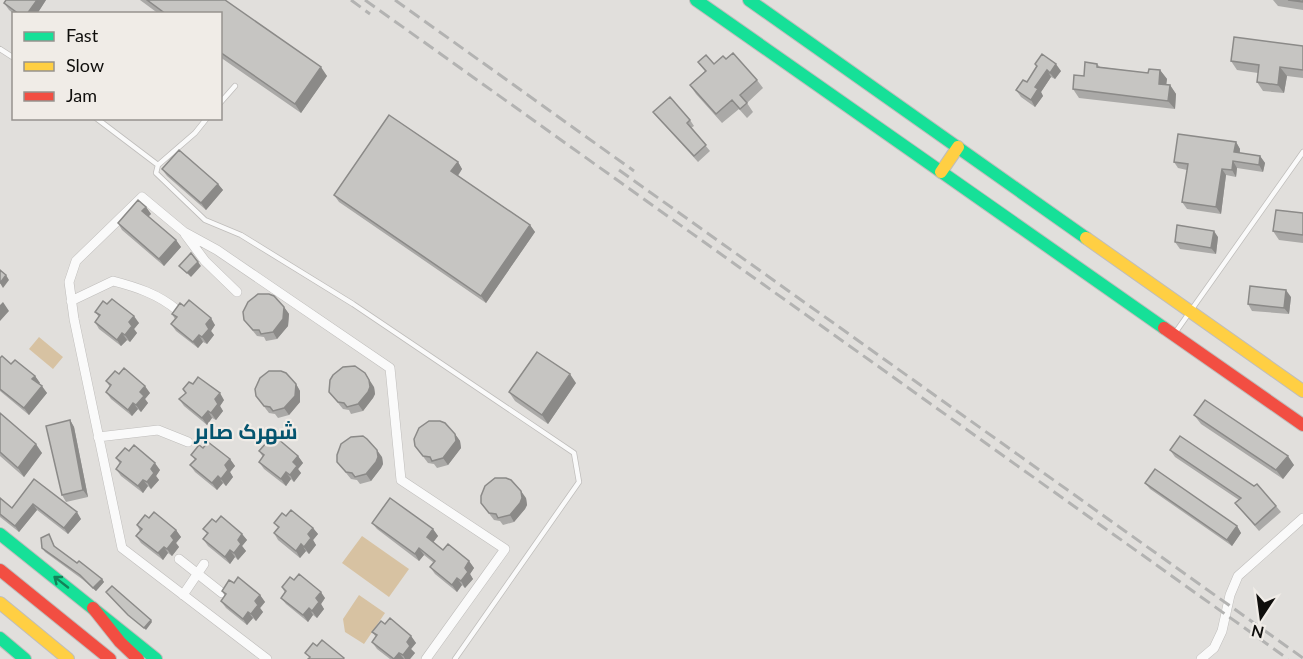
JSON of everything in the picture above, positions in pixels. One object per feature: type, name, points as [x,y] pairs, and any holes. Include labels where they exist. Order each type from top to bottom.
[{"type":"main road","points":[[696,0],[1303,425]]},
{"type":"main road","points":[[749,0],[1303,391]]},
{"type":"main road","points":[[941,172],[958,147]]},
{"type":"main road","points":[[0,534],[156,659]]},
{"type":"main road","points":[[0,570],[110,659]]},
{"type":"main road","points":[[0,603],[68,659]]},
{"type":"main road","points":[[93,608],[120,642],[138,659]]},
{"type":"main road","points":[[0,638],[25,659]]},
{"type":"street","points":[[267,659],[122,548],[69,282],[76,261],[142,197],[184,232],[217,250],[390,368],[401,480],[505,549],[426,659]]},
{"type":"street","points":[[184,232],[205,261],[237,292]]},
{"type":"street","points":[[71,301],[113,281],[135,286],[166,301],[177,310]]},
{"type":"street","points":[[98,436],[158,430],[188,442]]},
{"type":"street","points":[[1201,659],[1214,648],[1222,631],[1230,596],[1238,576],[1303,518]]},
{"type":"street","points":[[179,559],[222,592]]},
{"type":"street","points":[[183,595],[204,564]]},
{"type":"lane","points":[[222,101],[235,87]]},
{"type":"lane","points":[[99,120],[158,165]]},
{"type":"lane","points":[[206,120],[195,134],[158,165],[156,173],[205,220],[241,235],[353,304],[574,453],[579,482],[455,659]]},
{"type":"lane","points":[[1174,335],[1303,152]]},
{"type":"shaded area","points":[[39,337],[63,357],[53,369],[29,349]]},
{"type":"shaded area","points":[[362,536],[409,569],[389,597],[342,563]]},
{"type":"shaded area","points":[[359,595],[385,613],[364,644],[345,632],[343,619]]},
{"type":"building","points":[[6,0],[37,0],[28,12],[16,12],[4,3]]},
{"type":"building","points":[[147,0],[225,0],[321,67],[295,104],[222,53],[222,12],[163,12]]},
{"type":"building","points":[[1234,37],[1303,46],[1303,70],[1280,67],[1278,85],[1257,82],[1259,65],[1231,61]]},
{"type":"building","points":[[733,53],[757,80],[740,95],[747,103],[740,109],[732,100],[716,114],[690,85],[706,71],[698,62],[706,55],[714,64],[723,56],[726,59]]},
{"type":"building","points":[[1042,54],[1056,64],[1050,73],[1047,70],[1035,87],[1038,89],[1031,100],[1016,90],[1023,80],[1027,82]]},
{"type":"building","points":[[1085,62],[1097,64],[1097,67],[1148,73],[1149,69],[1160,70],[1159,84],[1170,85],[1168,101],[1073,89],[1074,75],[1084,76]]},
{"type":"building","points":[[670,97],[690,120],[687,123],[706,145],[694,156],[653,112]]},
{"type":"building","points":[[389,115],[458,162],[451,171],[530,225],[481,296],[334,195]]},
{"type":"building","points":[[1178,134],[1236,142],[1234,152],[1260,156],[1259,165],[1233,161],[1232,170],[1222,169],[1216,207],[1182,202],[1188,164],[1174,162]]},
{"type":"building","points":[[179,150],[218,184],[201,203],[162,169]]},
{"type":"building","points":[[138,200],[146,207],[142,211],[176,240],[159,259],[118,223]]},
{"type":"building","points":[[1276,210],[1303,213],[1303,235],[1273,231]]},
{"type":"building","points":[[1177,225],[1214,231],[1211,248],[1175,242]]},
{"type":"building","points":[[191,253],[198,262],[187,273],[179,266]]},
{"type":"building","points":[[0,270],[6,275],[0,283]]},
{"type":"building","points":[[1250,286],[1286,290],[1284,308],[1248,304]]},
{"type":"building","points":[[258,294],[274,296],[284,307],[283,319],[273,332],[261,334],[259,330],[253,330],[244,320],[243,312],[248,302]]},
{"type":"building","points":[[112,299],[134,316],[129,322],[132,326],[125,335],[122,333],[117,340],[95,322],[100,315],[95,312],[103,301],[107,304]]},
{"type":"building","points":[[189,300],[211,318],[206,324],[209,329],[193,342],[171,324],[177,317],[172,314],[180,303],[184,306]]},
{"type":"building","points":[[537,352],[570,374],[542,415],[509,392]]},
{"type":"building","points":[[2,356],[11,364],[15,360],[35,376],[32,379],[42,386],[24,408],[0,389],[0,358]]},
{"type":"building","points":[[355,366],[365,373],[370,387],[358,404],[347,407],[344,403],[338,402],[329,392],[330,380],[343,367]]},
{"type":"building","points":[[124,368],[145,386],[140,392],[144,396],[136,405],[133,403],[128,410],[106,392],[111,385],[106,381],[115,371],[119,374]]},
{"type":"building","points":[[269,371],[286,373],[296,384],[295,396],[284,408],[273,411],[270,407],[264,406],[256,396],[255,389],[260,378]]},
{"type":"building","points":[[198,377],[220,393],[215,399],[218,404],[211,413],[208,411],[202,418],[179,399],[186,393],[183,389],[189,382],[193,384]]},
{"type":"building","points":[[1205,400],[1288,456],[1276,470],[1194,415]]},
{"type":"building","points":[[0,413],[36,444],[18,468],[0,452]]},
{"type":"building","points":[[70,420],[83,490],[62,495],[46,426]]},
{"type":"building","points":[[429,421],[445,423],[455,434],[456,441],[443,458],[432,461],[430,457],[423,456],[415,446],[414,439],[419,428]]},
{"type":"building","points":[[363,436],[377,450],[378,457],[366,474],[355,477],[352,473],[346,472],[337,462],[337,455],[341,444],[351,437]]},
{"type":"building","points":[[1180,436],[1254,486],[1257,484],[1276,506],[1255,525],[1235,503],[1241,498],[1170,450]]},
{"type":"building","points":[[277,438],[298,456],[293,462],[297,466],[290,475],[286,472],[281,479],[259,462],[264,455],[259,451],[268,441],[272,444]]},
{"type":"building","points":[[208,442],[230,459],[225,465],[228,470],[221,479],[218,476],[212,483],[190,465],[196,459],[191,455],[199,445],[203,448]]},
{"type":"building","points":[[134,445],[155,463],[151,469],[154,473],[147,482],[143,480],[138,486],[116,469],[121,462],[116,458],[125,448],[129,451]]},
{"type":"building","points":[[1155,469],[1237,526],[1227,540],[1145,483]]},
{"type":"building","points":[[495,478],[511,480],[521,491],[522,498],[510,515],[498,518],[496,514],[489,513],[481,503],[485,486]]},
{"type":"building","points":[[34,479],[77,512],[64,528],[33,504],[15,526],[0,514],[0,498],[12,508]]},
{"type":"building","points":[[390,498],[433,529],[427,537],[443,550],[448,544],[469,561],[465,568],[468,572],[461,581],[457,578],[452,585],[430,567],[435,561],[419,548],[415,554],[372,523]]},
{"type":"building","points":[[291,510],[313,528],[308,534],[311,538],[304,547],[301,544],[296,551],[274,533],[279,527],[274,523],[282,513],[286,516]]},
{"type":"building","points":[[154,512],[176,530],[171,536],[174,540],[167,549],[164,547],[158,553],[136,536],[142,529],[137,525],[145,515],[149,518]]},
{"type":"building","points":[[221,516],[242,534],[238,540],[241,544],[234,553],[230,550],[225,557],[203,539],[208,533],[203,529],[212,519],[216,522]]},
{"type":"building","points":[[49,534],[54,546],[77,563],[79,561],[102,579],[93,588],[80,575],[42,548],[41,538]]},
{"type":"building","points":[[299,574],[321,592],[316,598],[319,602],[312,611],[309,608],[303,615],[281,598],[286,591],[282,587],[290,577],[294,580]]},
{"type":"building","points":[[238,577],[260,595],[255,601],[258,605],[251,614],[248,612],[243,619],[221,601],[226,594],[222,591],[229,580],[234,583]]},
{"type":"building","points":[[112,586],[151,620],[144,628],[106,592]]},
{"type":"building","points":[[390,618],[411,636],[407,642],[410,646],[403,655],[399,653],[394,659],[372,642],[377,635],[372,632],[381,621],[385,624]]},
{"type":"building","points":[[322,640],[344,658],[308,659],[310,657],[305,653],[313,643],[317,646]]},
{"type":"railway","points":[[351,0],[370,14]]},
{"type":"railway","points":[[365,0],[1288,659]]},
{"type":"railway","points":[[395,0],[634,171]]},
{"type":"railway","points":[[619,170],[1303,658]]},
{"type":"traffic: fast","points":[[696,0],[1164,328]]},
{"type":"traffic: fast","points":[[749,0],[1086,238]]},
{"type":"traffic: fast","points":[[0,534],[156,659]]},
{"type":"traffic: fast","points":[[0,638],[25,659]]},
{"type":"traffic: slow","points":[[941,172],[958,147]]},
{"type":"traffic: slow","points":[[1086,238],[1303,391]]},
{"type":"traffic: slow","points":[[0,603],[68,659]]},
{"type":"traffic: jam","points":[[1164,328],[1303,425]]},
{"type":"traffic: jam","points":[[0,570],[110,659]]},
{"type":"traffic: jam","points":[[93,608],[120,642],[138,659]]},
{"type":"district","name":"شهرک صابر","points":[[246,430]]}]
